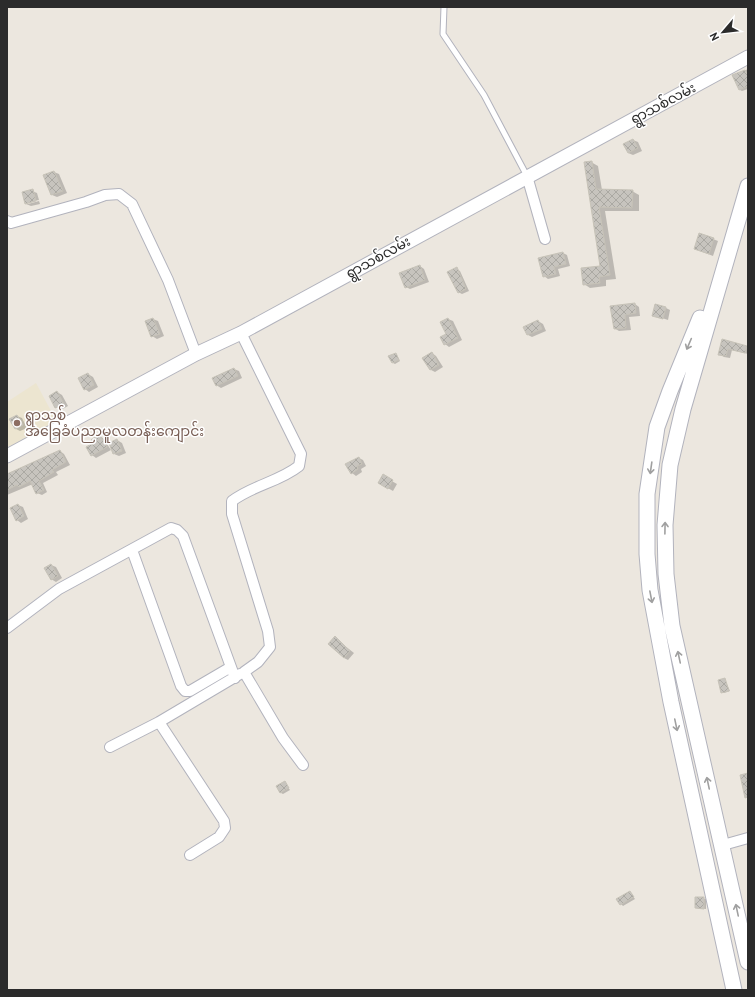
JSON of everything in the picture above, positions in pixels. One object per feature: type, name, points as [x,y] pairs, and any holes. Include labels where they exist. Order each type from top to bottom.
[{"type":"main road","points":[[748,186],[682,408],[670,464],[665,525],[666,574],[672,626],[723,845],[748,962]]},
{"type":"main road","points":[[723,271],[681,363],[657,427],[646,521],[650,590],[671,702],[734,990]]},
{"type":"street","name":"ရွာသစ်လမ်း","points":[[7,456],[196,354],[241,332],[748,57]]},
{"type":"street","points":[[527,176],[545,239]]},
{"type":"street","points":[[7,222],[11,223],[86,202],[105,195],[119,194],[132,204],[161,266],[196,354]]},
{"type":"street","points":[[110,747],[158,722],[239,675],[258,662],[270,647],[268,631],[232,514],[232,500],[244,492],[288,475],[299,466],[301,454],[241,332]]},
{"type":"street","points":[[7,628],[59,589],[171,528],[177,530],[183,536],[231,667],[239,675],[302,765]]},
{"type":"street","points":[[132,550],[181,686],[185,692],[190,692],[231,667]]},
{"type":"street","points":[[158,722],[224,821],[225,828],[219,837],[190,856]]},
{"type":"street","points":[[723,845],[748,838]]},
{"type":"lane","points":[[444,7],[443,34],[484,95],[527,176]]},
{"type":"shaded area","points":[[36,383],[58,424],[11,450],[7,443],[7,402]]},
{"type":"building","points":[[745,70],[748,75],[748,86],[739,90],[732,75]]},
{"type":"building","points":[[633,139],[638,148],[628,153],[623,144]]},
{"type":"building","points":[[592,161],[596,189],[633,190],[632,208],[599,207],[610,275],[599,277],[600,283],[583,285],[581,268],[600,266],[584,162]]},
{"type":"building","points":[[54,171],[63,191],[51,195],[43,175]]},
{"type":"building","points":[[33,189],[36,201],[25,204],[22,192]]},
{"type":"building","points":[[699,233],[714,238],[709,254],[694,249]]},
{"type":"building","points":[[563,252],[566,264],[554,267],[556,274],[543,277],[538,258]]},
{"type":"building","points":[[420,265],[425,280],[405,288],[399,273]]},
{"type":"building","points":[[457,267],[466,289],[458,293],[447,272]]},
{"type":"building","points":[[635,303],[636,313],[625,315],[626,328],[614,329],[610,306]]},
{"type":"building","points":[[655,304],[666,307],[663,319],[652,316]]},
{"type":"building","points":[[153,318],[160,334],[151,337],[145,321]]},
{"type":"building","points":[[448,318],[458,338],[444,345],[440,337],[446,334],[440,322]]},
{"type":"building","points":[[538,320],[542,329],[527,335],[523,327]]},
{"type":"building","points":[[722,339],[747,346],[745,353],[728,349],[726,356],[718,355]]},
{"type":"building","points":[[432,352],[439,365],[430,370],[422,358]]},
{"type":"building","points":[[396,353],[399,360],[392,363],[388,356]]},
{"type":"building","points":[[234,368],[238,376],[216,386],[212,378]]},
{"type":"building","points":[[88,373],[94,385],[84,390],[78,378]]},
{"type":"building","points":[[57,391],[64,404],[55,408],[49,396]]},
{"type":"building","points":[[17,415],[23,425],[15,429],[9,419]]},
{"type":"building","points":[[99,434],[107,447],[91,456],[86,447],[93,443],[91,440]]},
{"type":"building","points":[[117,439],[122,451],[113,454],[109,443]]},
{"type":"building","points":[[60,450],[66,462],[52,470],[54,472],[39,481],[44,490],[36,494],[30,481],[19,487],[17,485],[7,490],[7,474]]},
{"type":"building","points":[[359,457],[362,464],[357,466],[358,469],[351,474],[345,464]]},
{"type":"building","points":[[383,474],[393,480],[388,489],[378,483]]},
{"type":"building","points":[[18,504],[24,516],[16,521],[10,508]]},
{"type":"building","points":[[51,564],[58,576],[51,580],[44,568]]},
{"type":"building","points":[[335,636],[350,651],[344,658],[328,644]]},
{"type":"building","points":[[725,678],[729,691],[721,693],[718,680]]},
{"type":"building","points":[[748,773],[748,797],[745,798],[740,775]]},
{"type":"building","points":[[285,781],[289,788],[280,793],[276,786]]},
{"type":"building","points":[[630,891],[634,897],[620,905],[616,899]]},
{"type":"building","points":[[695,897],[704,897],[704,909],[695,908]]},
{"type":"place","name":"ရွာသစ် အခြေခံပညာမူလတန်းကျောင်း","points":[[17,423]]}]
